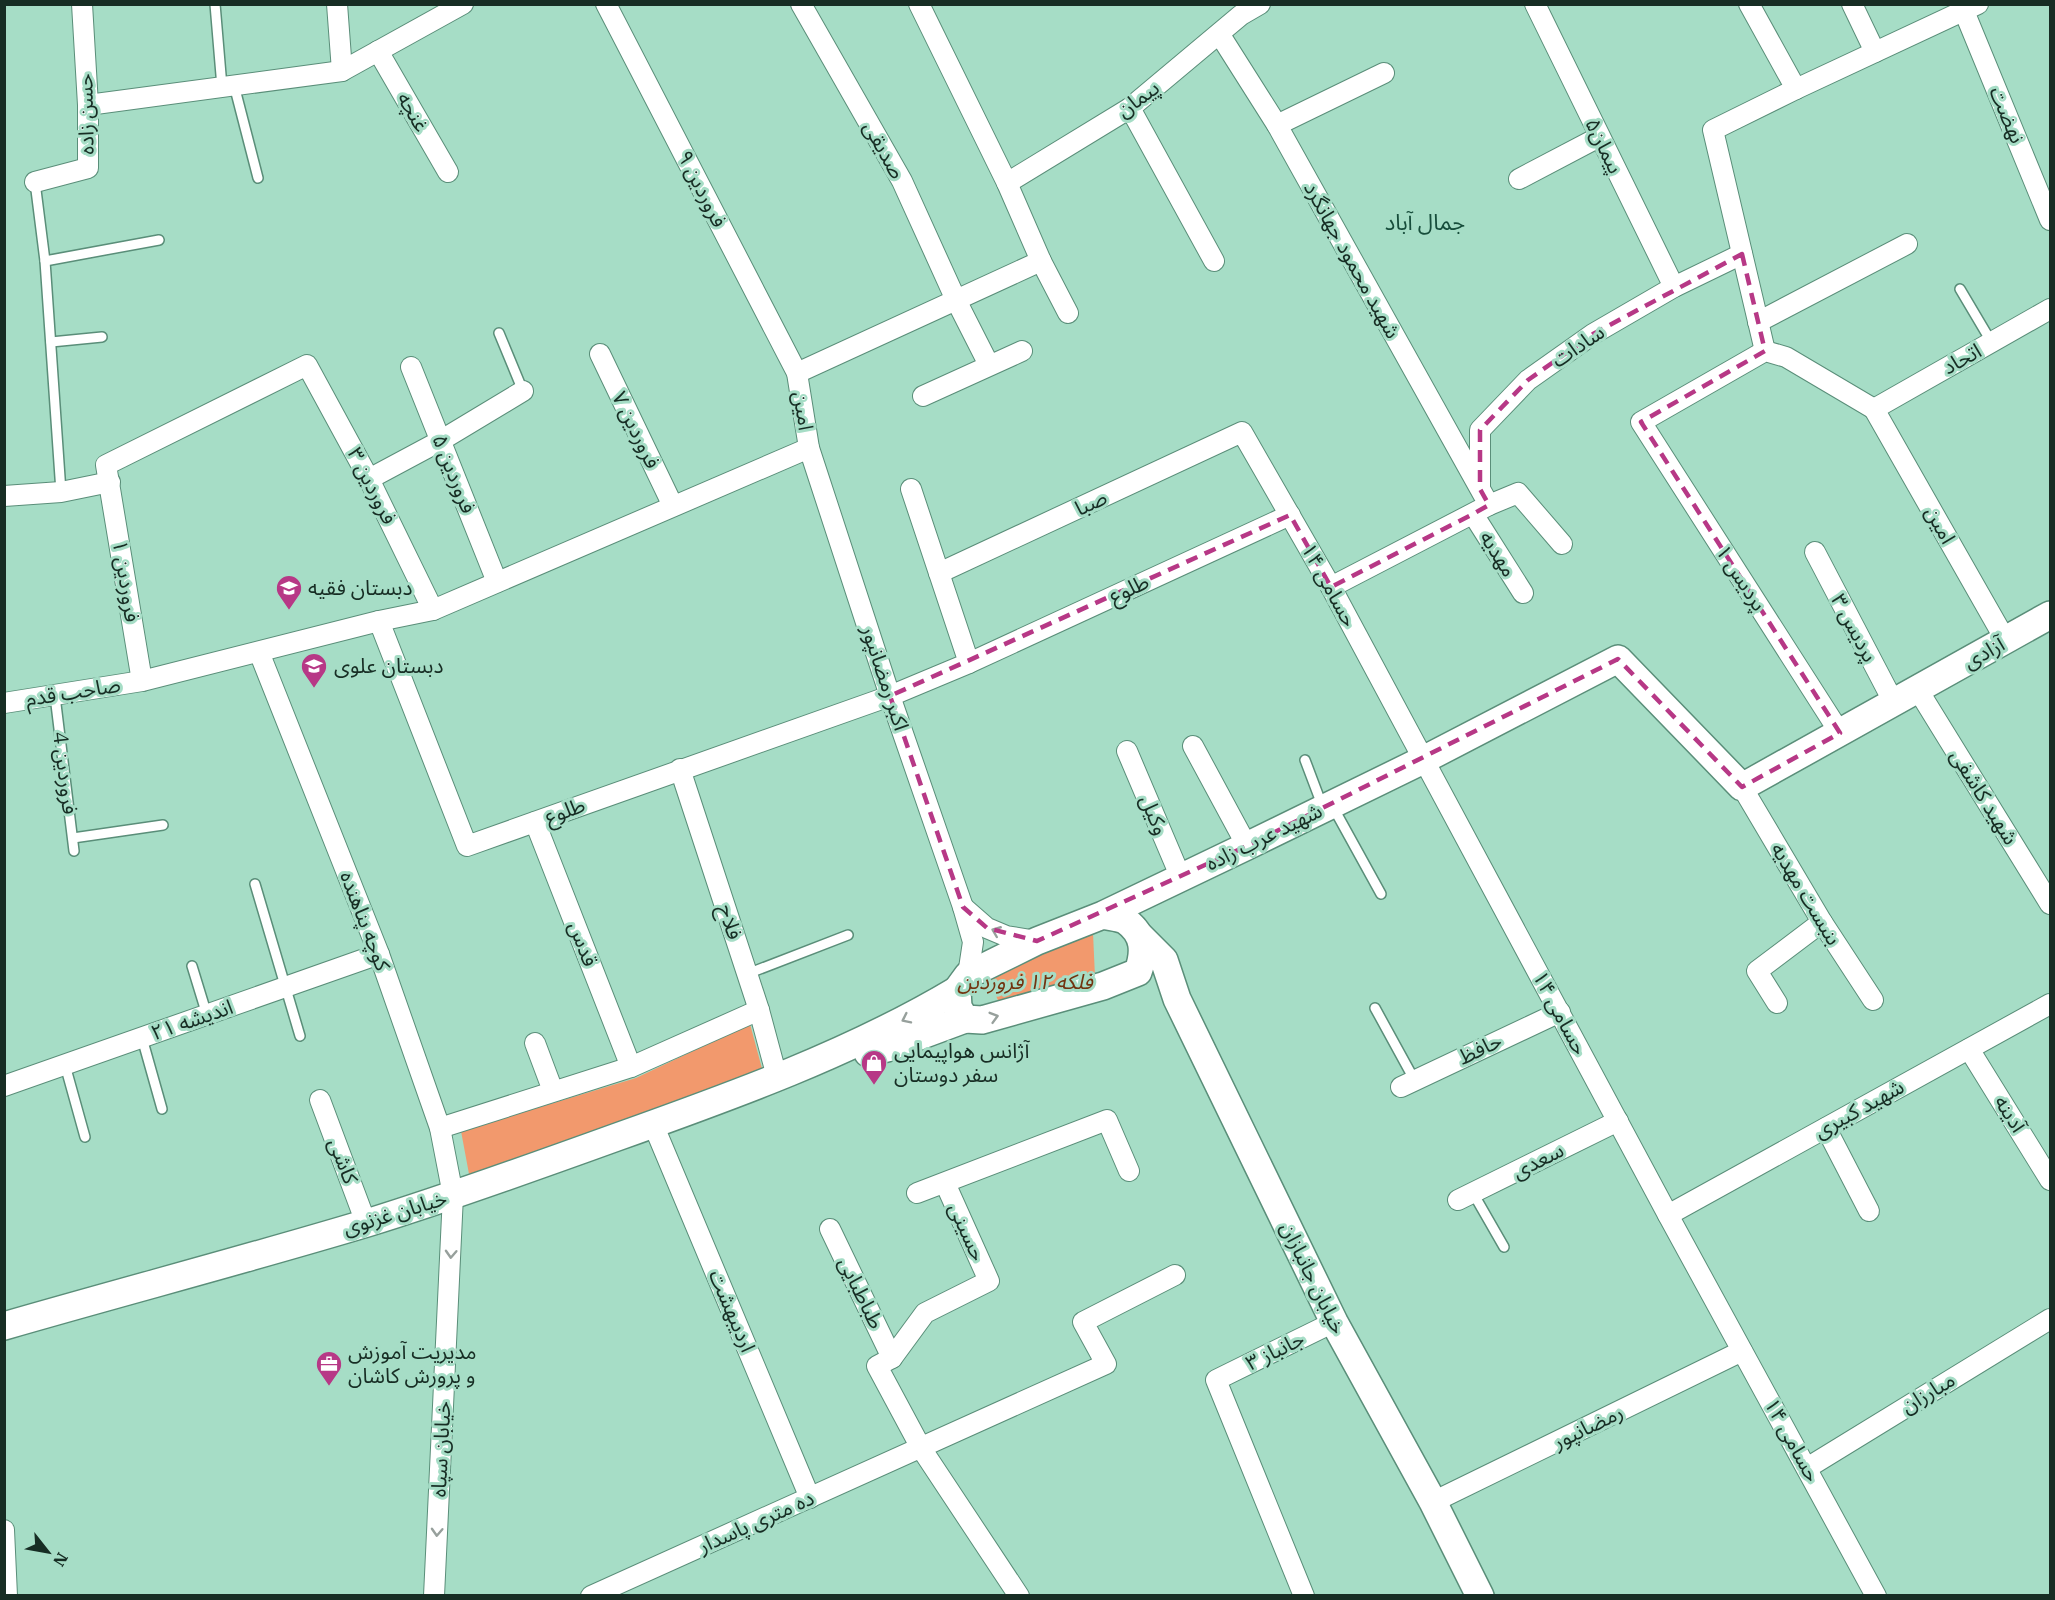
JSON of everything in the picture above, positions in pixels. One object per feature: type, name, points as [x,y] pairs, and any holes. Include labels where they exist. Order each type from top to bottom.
[{"type":"street","name":"حسن زاده","points":[[35,182],[88,168],[88,105],[82,4]]},
{"type":"street","points":[[337,4],[342,70]]},
{"type":"street","points":[[88,105],[342,70],[463,4]]},
{"type":"street","name":"فروردین ۹","points":[[606,4],[797,373]]},
{"type":"street","name":"صدیقی","points":[[801,4],[902,181],[957,300]]},
{"type":"street","points":[[919,4],[1068,313]]},
{"type":"street","name":"پیمان","points":[[1007,183],[1130,108],[1220,35],[1238,10],[1260,4]]},
{"type":"street","name":"پیمان۵","points":[[1535,4],[1674,287]]},
{"type":"street","points":[[1749,4],[1796,89]]},
{"type":"street","points":[[1852,4],[1875,52]]},
{"type":"street","points":[[1874,409],[1785,357],[1765,351],[1713,130],[1971,8]]},
{"type":"street","name":"نهضت","points":[[1971,8],[2050,220]]},
{"type":"street","name":"شهید محمود جهانگرد","points":[[1220,35],[1277,125],[1481,503]]},
{"type":"street","name":"غنچه","points":[[378,51],[448,172]]},
{"type":"street","points":[[1277,125],[1384,73]]},
{"type":"street","points":[[1130,108],[1214,261]]},
{"type":"street","points":[[1519,179],[1599,137]]},
{"type":"street","points":[[1758,322],[1908,244]]},
{"type":"street","name":"سادات","points":[[1481,503],[1480,430],[1528,380],[1593,334],[1674,287],[1742,254]]},
{"type":"street","points":[[797,373],[1041,261]]},
{"type":"street","points":[[957,300],[989,365]]},
{"type":"street","name":"اتحاد","points":[[1874,409],[2050,309]]},
{"type":"street","points":[[923,396],[1022,351]]},
{"type":"street","name":"پردیس ۱","points":[[1765,351],[1641,423],[1840,733]]},
{"type":"street","name":"فروردین ۷","points":[[600,354],[673,506]]},
{"type":"street","name":"فروردین ۳","points":[[110,482],[106,465],[308,365],[369,479],[433,610]]},
{"type":"street","name":"فروردین ۵","points":[[411,367],[497,582]]},
{"type":"street","name":"امین","points":[[797,373],[809,448]]},
{"type":"street","points":[[369,479],[440,441],[523,391]]},
{"type":"street","name":"امین","points":[[1874,409],[2006,641]]},
{"type":"street","name":"حسامی ۱۴","points":[[1242,432],[1331,587],[1425,759],[1668,1215],[1876,1596]]},
{"type":"street","name":"صبا","points":[[939,573],[1242,432]]},
{"type":"street","name":"صاحب قدم","points":[[4,703],[142,681],[379,621],[433,610],[809,448]]},
{"type":"street","name":"اکبر رمضانپور","points":[[809,448],[890,696],[963,907],[973,942],[962,982]]},
{"type":"street","points":[[4,496],[62,492],[110,482]]},
{"type":"street","name":"فروردین ۱","points":[[110,482],[142,681]]},
{"type":"street","points":[[911,489],[969,663]]},
{"type":"street","points":[[1331,587],[1481,503],[1518,493],[1562,544]]},
{"type":"street","name":"مهدیه","points":[[1481,503],[1523,593]]},
{"type":"street","name":"طلوع","points":[[379,621],[467,846],[890,696],[969,663],[1290,515]]},
{"type":"street","name":"پردیس ۳","points":[[1815,552],[1894,703]]},
{"type":"street","name":"آزادی","points":[[1742,787],[2050,615]]},
{"type":"street","name":"کوچه پناهنده","points":[[259,652],[379,954],[440,1128],[453,1195]]},
{"type":"street","name":"شهید عرب زاده","points":[[777,1077],[910,1018],[962,982],[1037,941],[1103,915],[1247,846],[1425,759],[1618,659],[1742,787]]},
{"type":"street","name":"شهید کاشفی","points":[[1918,690],[2050,904]]},
{"type":"street","points":[[1193,746],[1247,846]]},
{"type":"street","name":"وکیل","points":[[1127,751],[1181,878]]},
{"type":"street","name":"فلاح","points":[[680,769],[759,1010],[777,1077]]},
{"type":"street","name":"بنبست مهدیه","points":[[1742,787],[1822,922],[1873,1000]]},
{"type":"street","name":"قدس","points":[[535,822],[632,1067]]},
{"type":"street","points":[[963,907],[987,928],[1006,936],[1037,941]]},
{"type":"street","points":[[1103,915],[1125,920],[1164,960],[1177,999]]},
{"type":"street","points":[[1777,1004],[1757,971],[1822,922]]},
{"type":"street","points":[[777,1077],[887,1048],[965,1018],[982,1020],[1103,986],[1138,972],[1144,955],[1140,936]]},
{"type":"street","name":"اندیشه ۲۱","points":[[4,1086],[379,954]]},
{"type":"street","name":"خیابان جانبازان","points":[[1138,972],[1177,999],[1334,1322],[1433,1502],[1480,1596]]},
{"type":"street","points":[[962,982],[958,1007],[965,1018]]},
{"type":"street","name":"شهید کبیری","points":[[1668,1215],[2050,1004]]},
{"type":"street","points":[[440,1128],[632,1067],[759,1010]]},
{"type":"street","name":"حافظ","points":[[1408,1084],[1560,1011]]},
{"type":"street","points":[[535,1043],[553,1091]]},
{"type":"street","name":"آدینه","points":[[1969,1049],[2050,1180]]},
{"type":"street","name":"خیابان غزنوی","points":[[4,1326],[366,1223],[453,1195],[777,1077]]},
{"type":"street","name":"کاشی","points":[[320,1100],[366,1223]]},
{"type":"street","points":[[917,1193],[1107,1120],[1129,1171]]},
{"type":"street","name":"سعدی","points":[[1466,1197],[1618,1121]]},
{"type":"street","name":"اردیبهشت","points":[[653,1124],[810,1498]]},
{"type":"street","points":[[1826,1128],[1869,1211]]},
{"type":"street","name":"حسینی","points":[[892,1358],[925,1313],[989,1281],[945,1183]]},
{"type":"street","name":"خیابان سپاه","points":[[434,1596],[453,1195]]},
{"type":"street","name":"طباطبایی","points":[[830,1229],[892,1358]]},
{"type":"street","name":"ده متری پاسدار","points":[[591,1596],[1106,1364],[1083,1322],[1175,1275]]},
{"type":"street","name":"مبارزان","points":[[1807,1468],[2050,1319]]},
{"type":"street","name":"جانباز ۳","points":[[1304,1596],[1216,1380],[1334,1322]]},
{"type":"street","name":"رمضانپور","points":[[1433,1502],[1742,1351]]},
{"type":"street","points":[[892,1358],[878,1366],[921,1448],[1019,1596]]},
{"type":"street","points":[[4,1530],[7,1596]]},
{"type":"lane","points":[[215,4],[228,86],[258,178]]},
{"type":"lane","points":[[35,182],[45,261],[62,492]]},
{"type":"lane","points":[[45,261],[159,240]]},
{"type":"lane","points":[[1960,289],[1992,343]]},
{"type":"lane","points":[[500,333],[523,391]]},
{"type":"lane","points":[[51,342],[102,337]]},
{"type":"lane","name":"فروردین 4","points":[[55,696],[74,851]]},
{"type":"lane","points":[[1305,760],[1328,806],[1381,894]]},
{"type":"lane","points":[[73,838],[163,825]]},
{"type":"lane","points":[[255,884],[300,1036]]},
{"type":"lane","points":[[747,974],[848,935]]},
{"type":"lane","points":[[192,966],[207,1015]]},
{"type":"lane","points":[[1376,1008],[1408,1084]]},
{"type":"lane","points":[[142,1038],[162,1109]]},
{"type":"lane","points":[[65,1065],[85,1137]]},
{"type":"lane","points":[[1466,1197],[1504,1247]]},
{"type":"highlighted area","points":[[1742,254],[1765,351],[1641,422],[1840,733],[1742,787],[1618,659],[1247,846],[1037,941],[987,928],[963,907],[890,696],[1290,515],[1331,587],[1473,514],[1489,505],[1480,489],[1480,430],[1528,380],[1593,334]]},
{"type":"green space","name":"فلکه ۱۲ فروردین","points":[[1093,933],[1095,977],[1004,1014],[986,973]]},
{"type":"green space","points":[[750,1024],[764,1076],[469,1174],[461,1131],[636,1078]]},
{"type":"place","name":"دبستان فقیه","points":[[289,611]]},
{"type":"place","name":"دبستان علوی","points":[[314,689]]},
{"type":"place","name":"آژانس هواپیمایی سفر دوستان","points":[[874,1086]]},
{"type":"place","name":"مدیریت آموزش و پرورش کاشان","points":[[329,1387]]},
{"type":"district","name":"جمال آباد","points":[[1425,222]]}]
